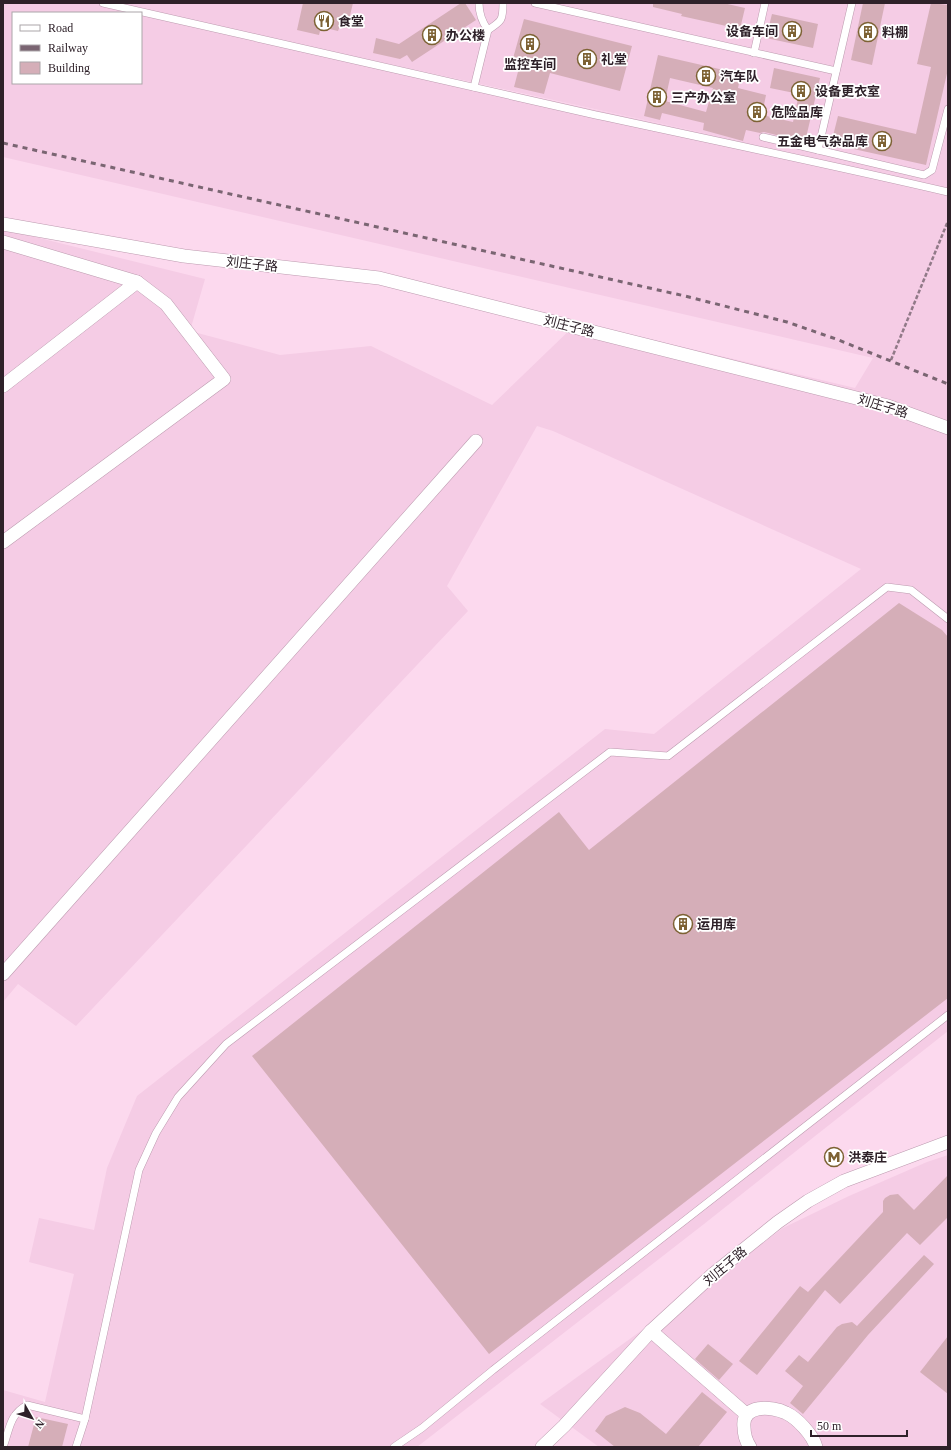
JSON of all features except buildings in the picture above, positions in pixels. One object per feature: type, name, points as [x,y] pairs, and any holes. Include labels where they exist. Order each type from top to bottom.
[{"type":"street","name":"刘庄子路","points":[[3,224],[184,256],[379,278],[888,406],[948,428]]},
{"type":"street","points":[[3,242],[137,282],[166,304],[224,379],[3,542]]},
{"type":"street","points":[[3,386],[137,282]]},
{"type":"street","points":[[3,974],[217,731],[476,441]]},
{"type":"street","name":"刘庄子路","points":[[542,1447],[564,1426],[651,1331],[712,1275],[778,1222],[808,1201],[844,1181],[948,1142]]},
{"type":"street","points":[[651,1331],[746,1414]]},
{"type":"street","points":[[750,1447],[744,1435],[744,1416],[750,1411],[771,1408],[787,1413],[803,1427],[816,1447]]},
{"type":"lane","points":[[103,3],[474,87],[928,186],[948,192]]},
{"type":"lane","points":[[479,3],[482,22],[488,30]]},
{"type":"lane","points":[[474,87],[488,30],[498,23],[503,16],[503,3]]},
{"type":"lane","points":[[535,3],[836,71]]},
{"type":"lane","points":[[754,53],[765,3]]},
{"type":"lane","points":[[818,150],[852,3]]},
{"type":"lane","points":[[763,137],[924,175],[932,170],[948,109]]},
{"type":"lane","points":[[76,1447],[85,1419],[139,1170],[156,1133],[178,1097],[226,1044],[610,752],[668,756],[887,587],[911,590],[948,619]]},
{"type":"lane","points":[[394,1447],[422,1428],[493,1370],[948,1015]]},
{"type":"lane","points":[[3,1446],[13,1416],[27,1405],[85,1419]]},
{"type":"path","points":[[891,360],[948,221]]},
{"type":"shaded area","points":[[3,3],[98,3],[140,12],[12,12],[12,84],[142,84],[142,12],[745,142],[110,3],[948,3],[948,1031],[704,1224],[417,1447],[3,1447],[3,1390],[45,1402],[74,1274],[29,1262],[39,1218],[94,1230],[107,1168],[137,1096],[605,729],[654,734],[861,569],[553,431],[537,426],[447,586],[468,611],[76,1026],[18,984],[3,1002],[3,229],[205,279],[190,331],[280,355],[371,346],[492,405],[578,322],[855,388],[873,358],[3,157]]},
{"type":"shaded area","points":[[948,1155],[948,1447],[599,1447],[540,1404],[783,1228],[849,1196],[927,1162]]},
{"type":"railway","points":[[3,143],[685,296],[787,322],[836,339],[948,384]]},
{"type":"place","name":"食堂","points":[[324,21]]},
{"type":"place","name":"设备车间","points":[[792,31]]},
{"type":"place","name":"料棚","points":[[868,32]]},
{"type":"place","name":"办公楼","points":[[432,35]]},
{"type":"place","name":"监控车间","points":[[530,44]]},
{"type":"place","name":"礼堂","points":[[587,59]]},
{"type":"place","name":"汽车队","points":[[706,76]]},
{"type":"place","name":"设备更衣室","points":[[801,91]]},
{"type":"place","name":"三产办公室","points":[[657,97]]},
{"type":"place","name":"危险品库","points":[[757,112]]},
{"type":"place","name":"五金电气杂品库","points":[[882,141]]},
{"type":"place","name":"运用库","points":[[683,924]]},
{"type":"place","name":"洪泰庄","points":[[834,1157]]}]
